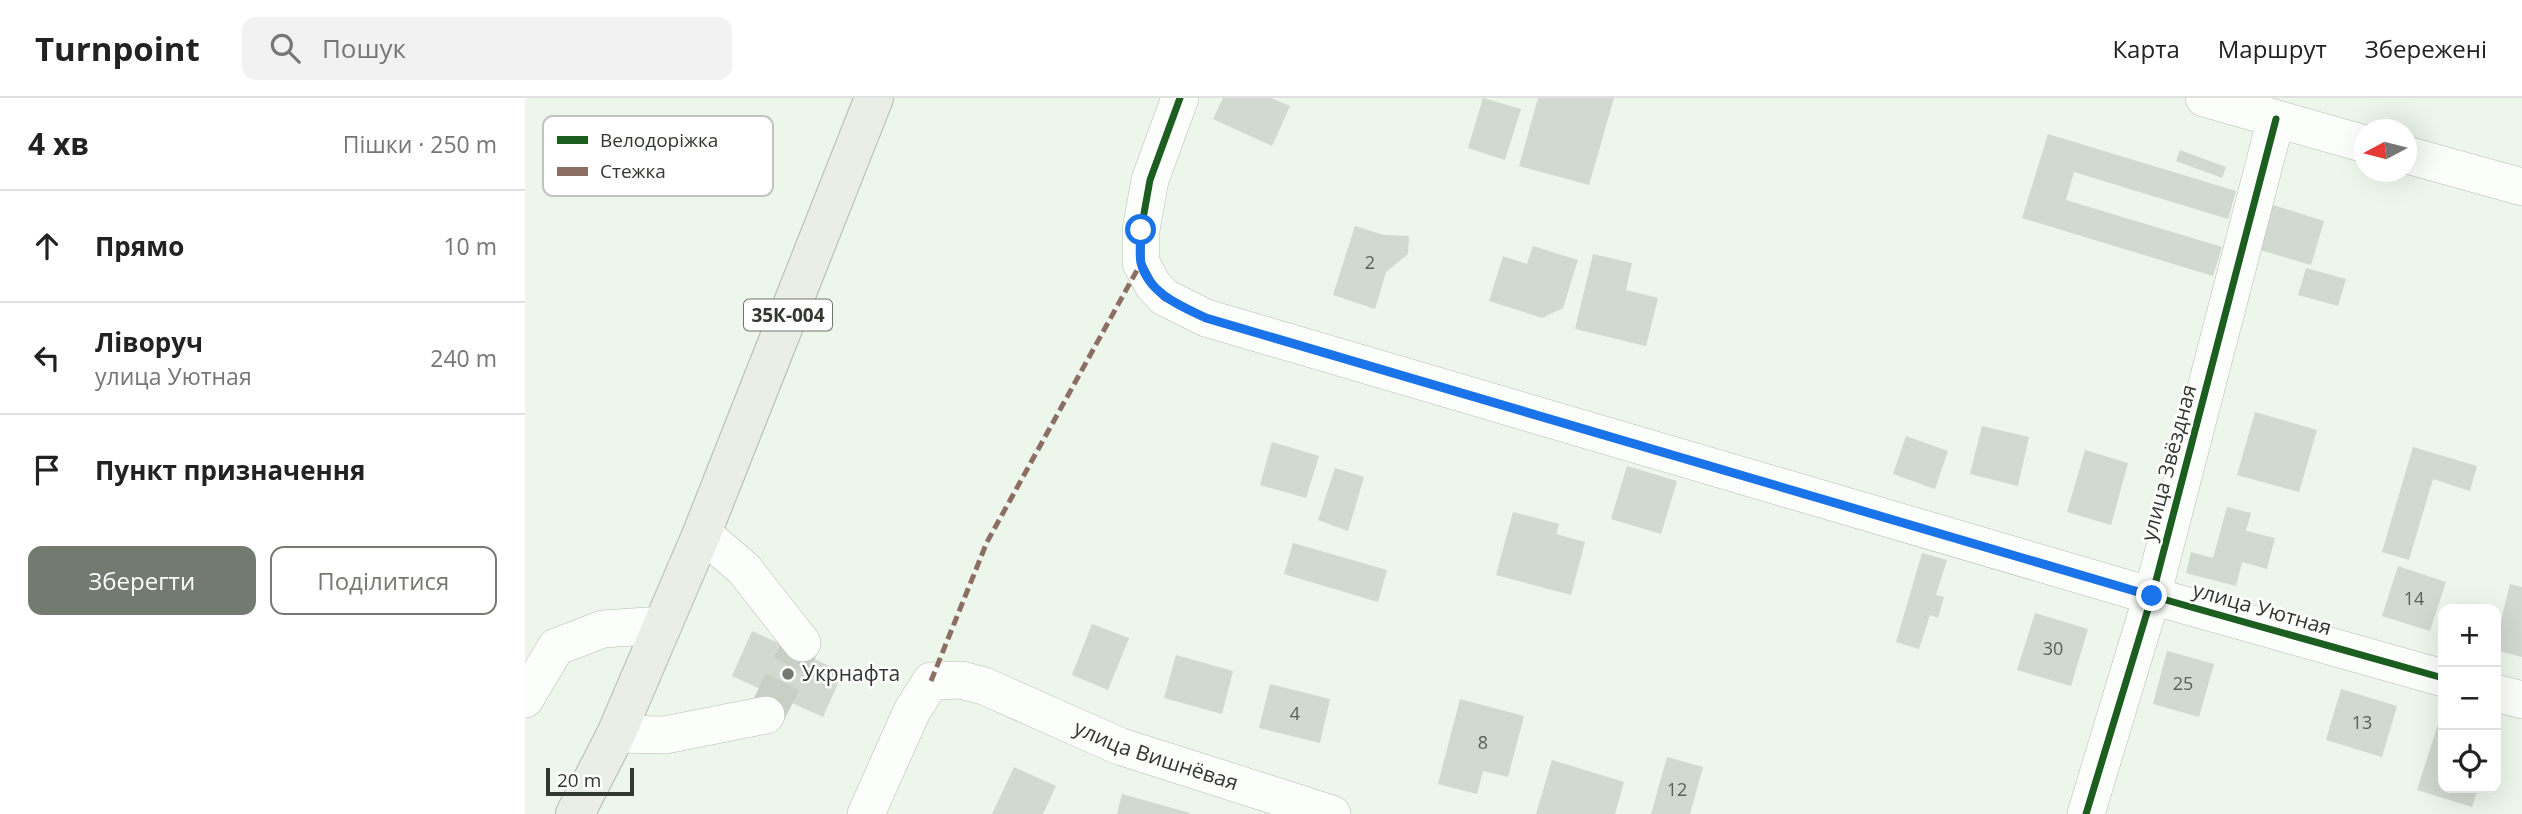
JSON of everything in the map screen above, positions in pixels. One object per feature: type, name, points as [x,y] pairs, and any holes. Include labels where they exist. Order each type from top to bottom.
[{"type":"main road","name":"35К-004","points":[[575,814],[616,734],[702,533],[874,98]]},
{"type":"street","name":"улица Уютная","points":[[1180,98],[1150,180],[1141,230],[1141,263],[1153,285],[1164,297],[1206,318],[2152,596],[2438,677]]},
{"type":"street","points":[[2204,98],[2262,110],[2354,141]]},
{"type":"street","name":"улица Звёздная","points":[[2086,814],[2152,596],[2262,110]]},
{"type":"street","points":[[2417,158],[2522,187]]},
{"type":"street","points":[[702,533],[744,569],[802,643]]},
{"type":"street","points":[[525,699],[556,647],[603,629],[663,625]]},
{"type":"street","name":"улица Вишнёвая","points":[[866,814],[912,711],[931,681],[961,680],[984,686],[1119,746],[1332,814]]},
{"type":"street","points":[[2501,694],[2522,700]]},
{"type":"street","points":[[616,734],[665,735],[766,715]]},
{"type":"building","points":[[1223,98],[1271,98],[1290,106],[1272,146],[1213,119]]},
{"type":"building","points":[[1483,98],[1521,109],[1505,160],[1468,148]]},
{"type":"building","points":[[1538,98],[1614,98],[1589,185],[1519,166]]},
{"type":"building","points":[[2048,134],[2236,191],[2228,219],[2074,172],[2066,200],[2222,247],[2213,276],[2022,218]]},
{"type":"building","points":[[2180,150],[2226,167],[2222,178],[2176,161]]},
{"type":"building","points":[[2273,205],[2324,221],[2311,265],[2260,250]]},
{"type":"building","points":[[1355,226],[1384,235],[1409,236],[1408,254],[1386,272],[1375,309],[1333,295]]},
{"type":"building","points":[[1533,246],[1578,260],[1563,308],[1542,318],[1489,301],[1503,256],[1527,264]]},
{"type":"building","points":[[1593,254],[1632,263],[1626,290],[1658,298],[1646,346],[1575,329]]},
{"type":"building","points":[[2306,268],[2346,279],[2338,306],[2298,295]]},
{"type":"building","points":[[2255,412],[2317,430],[2299,492],[2237,475]]},
{"type":"building","points":[[1982,426],[2029,437],[2018,486],[1970,474]]},
{"type":"building","points":[[1906,436],[1948,451],[1935,489],[1893,474]]},
{"type":"building","points":[[1272,442],[1319,456],[1306,498],[1260,485]]},
{"type":"building","points":[[2413,447],[2477,466],[2470,491],[2433,479],[2409,560],[2382,552]]},
{"type":"building","points":[[2085,450],[2128,463],[2111,525],[2067,512]]},
{"type":"building","points":[[1627,466],[1677,481],[1661,534],[1611,519]]},
{"type":"building","points":[[1335,468],[1364,477],[1348,531],[1318,520]]},
{"type":"building","points":[[2227,507],[2251,513],[2246,531],[2275,538],[2267,569],[2242,562],[2236,586],[2186,573],[2191,552],[2213,558]]},
{"type":"building","points":[[1513,512],[1559,524],[1556,534],[1585,542],[1571,595],[1496,575]]},
{"type":"building","points":[[1293,543],[1387,570],[1378,602],[1284,574]]},
{"type":"building","points":[[1922,553],[1947,560],[1936,595],[1944,597],[1938,618],[1930,615],[1919,649],[1896,642]]},
{"type":"building","points":[[2398,566],[2446,582],[2430,631],[2382,616]]},
{"type":"building","points":[[2510,584],[2522,587],[2522,657],[2501,651],[2501,620]]},
{"type":"building","points":[[2035,613],[2088,629],[2071,686],[2017,670]]},
{"type":"building","points":[[1092,624],[1129,638],[1108,690],[1072,675]]},
{"type":"building","name":"Укрнафта","points":[[752,631],[843,672],[823,717],[732,676]]},
{"type":"building","points":[[2167,651],[2214,664],[2199,717],[2153,704]]},
{"type":"building","points":[[1176,655],[1233,671],[1222,714],[1164,698]]},
{"type":"building","points":[[1270,684],[1330,699],[1320,743],[1259,728]]},
{"type":"building","points":[[2341,689],[2397,706],[2382,757],[2326,740]]},
{"type":"building","points":[[1460,699],[1524,716],[1508,777],[1483,771],[1477,794],[1438,784]]},
{"type":"building","points":[[2438,724],[2438,793],[2476,793],[2472,807],[2417,790]]},
{"type":"building","points":[[1667,757],[1703,767],[1690,814],[1651,814]]},
{"type":"building","points":[[1552,760],[1624,782],[1615,814],[1536,814]]},
{"type":"building","points":[[1014,767],[1056,786],[1043,814],[992,814]]},
{"type":"building","points":[[1122,794],[1190,813],[1117,814]]},
{"type":"tunnel","points":[[766,715],[802,643]]},
{"type":"marked path","points":[[931,681],[987,542],[1141,263]]},
{"type":"cycle path","points":[[1180,98],[1150,180],[1141,230],[1141,263],[1153,285],[1164,297],[1206,318],[2152,596],[2438,677]]},
{"type":"cycle path","points":[[2086,814],[2152,596],[2276,119]]},
{"type":"place","name":"Укрнафта","points":[[788,674]]},
{"type":"route","points":[[1141,230],[1141,263],[1153,285],[1164,297],[1206,318],[2152,596]]}]
